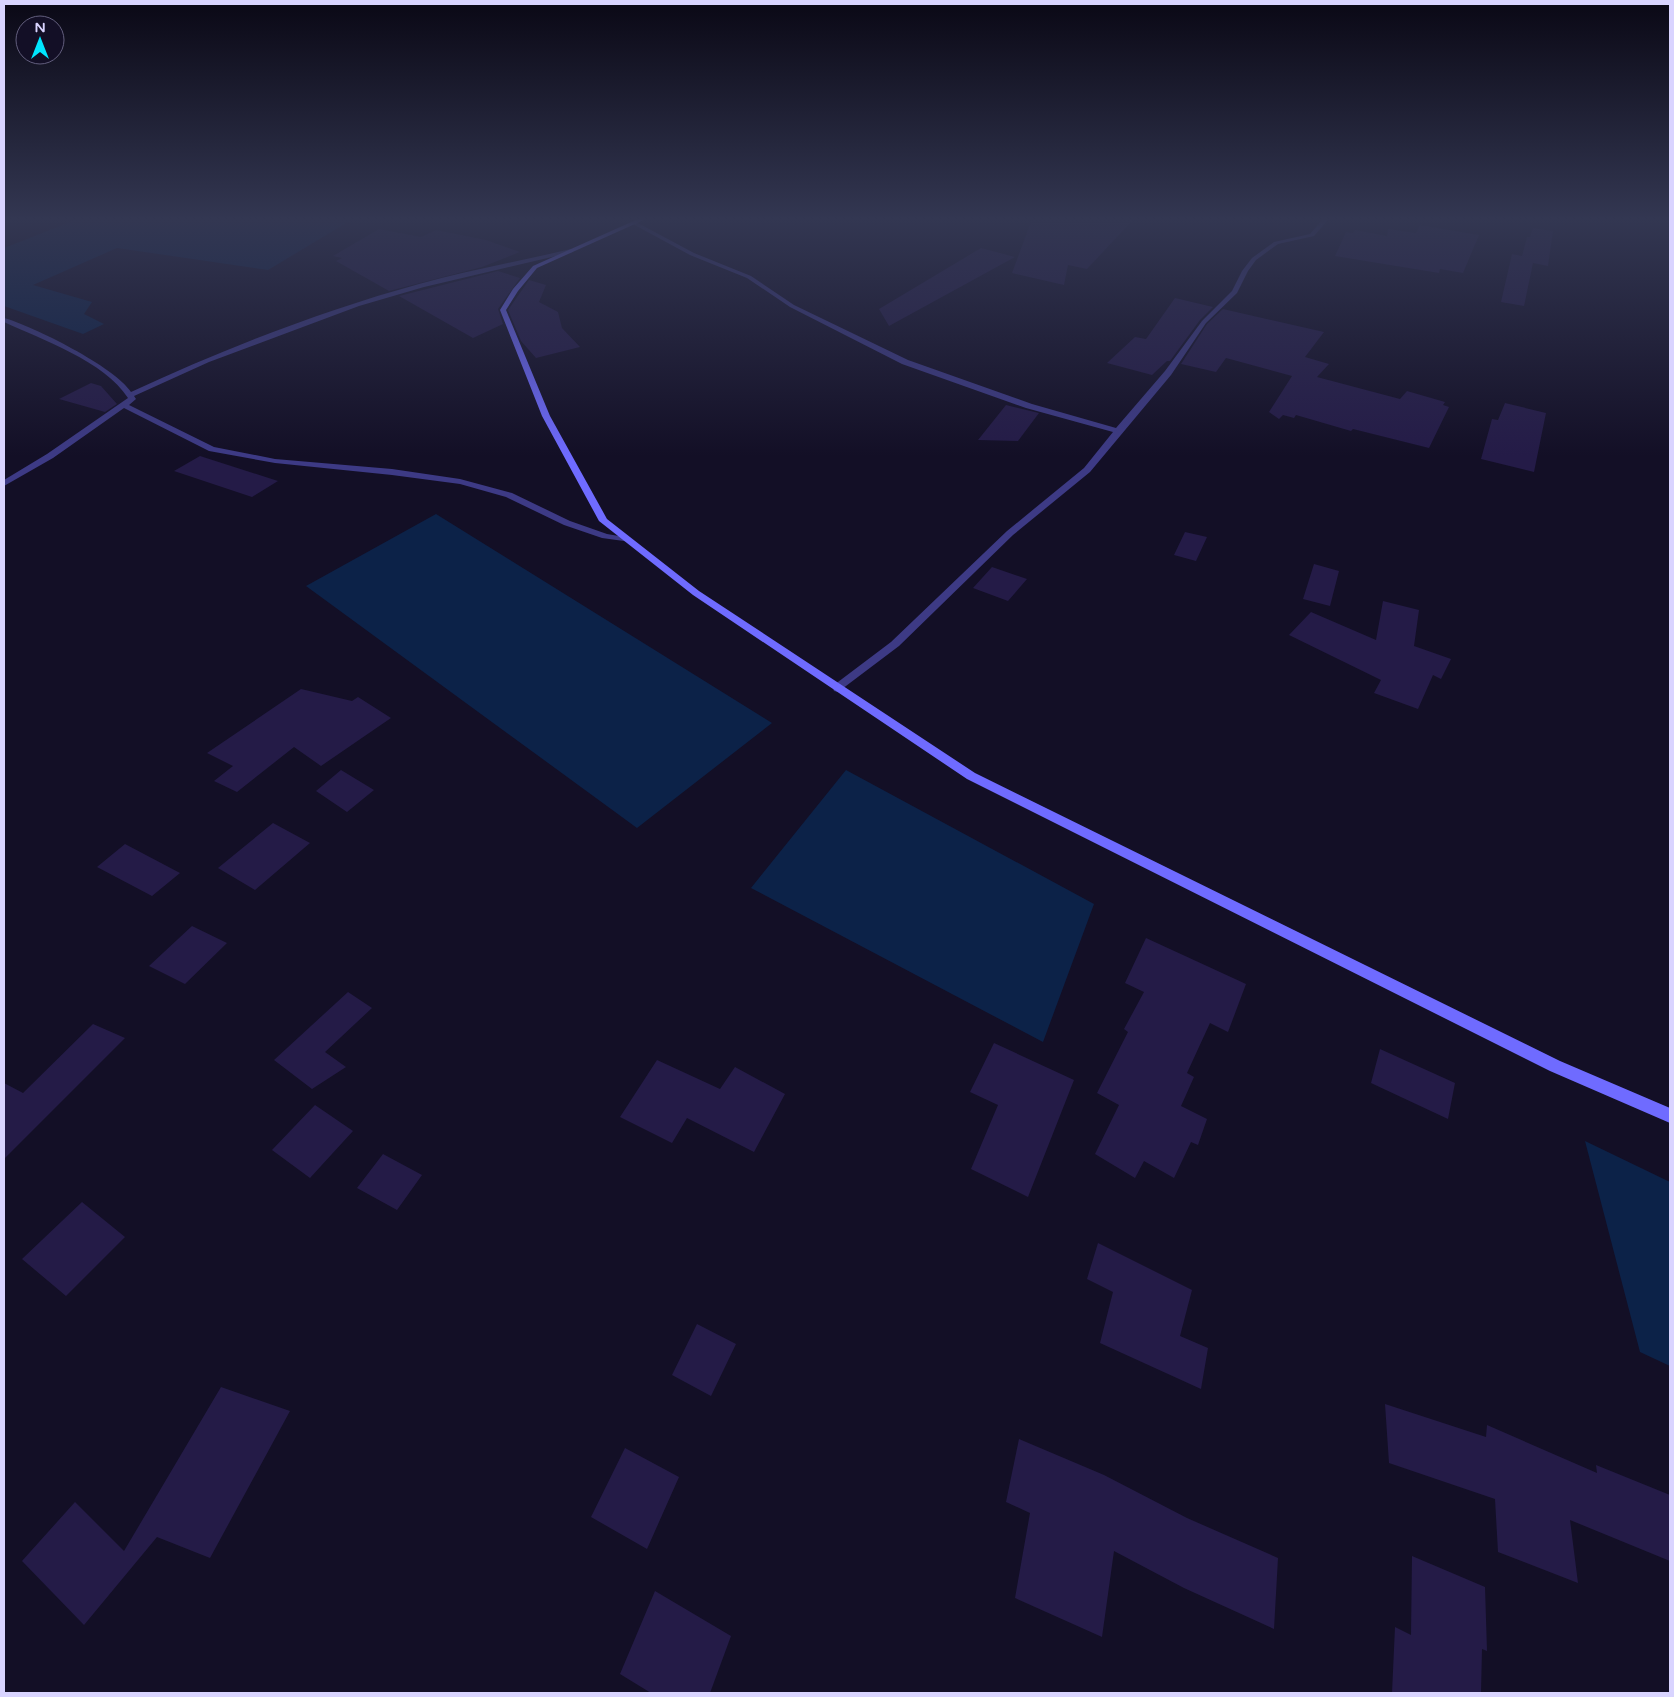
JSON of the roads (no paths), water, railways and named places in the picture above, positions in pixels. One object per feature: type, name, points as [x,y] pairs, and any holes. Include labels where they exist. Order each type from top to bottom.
[{"type":"street","points":[[131,395],[206,360],[380,298]]},
{"type":"street","points":[[509,298],[502,310],[546,416],[603,521],[696,593],[971,776],[1555,1066],[1670,1116]]},
{"type":"street","points":[[780,298],[792,306],[905,362],[1029,406],[1118,431]]},
{"type":"street","points":[[838,688],[895,644],[1010,533],[1087,470],[1168,373],[1204,322],[1229,298]]},
{"type":"street","points":[[4,320],[70,351],[112,375],[131,395],[132,399],[50,456],[4,483]]},
{"type":"street","points":[[124,405],[212,449],[275,461],[392,472],[460,482],[508,495],[567,523],[605,536],[628,540]]},
{"type":"water","points":[[4,298],[79,298],[92,302],[84,314],[104,324],[83,334],[4,306]]},
{"type":"water","points":[[436,514],[772,723],[637,828],[306,586]]},
{"type":"water","points":[[846,770],[1094,904],[1043,1042],[751,888]]},
{"type":"water","points":[[1585,1141],[1670,1182],[1670,1366],[1640,1352]]}]
